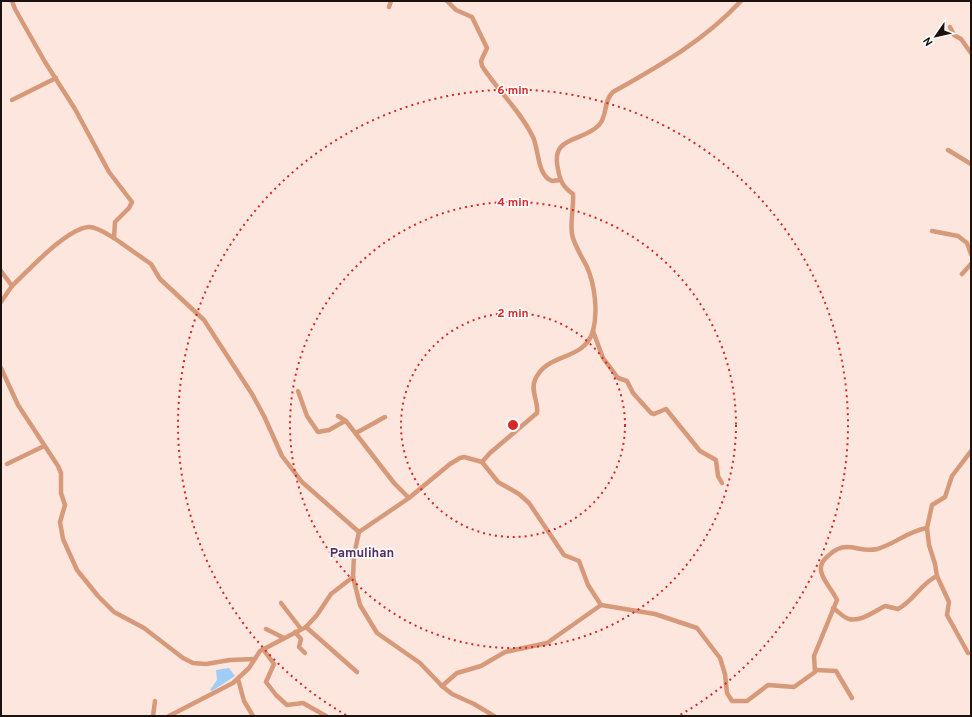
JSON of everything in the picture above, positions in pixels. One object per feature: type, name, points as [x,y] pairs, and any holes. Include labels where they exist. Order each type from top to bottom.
[{"type":"street","points":[[12,1],[24,24],[76,109],[108,172],[132,202],[129,208],[115,222],[114,238]]},
{"type":"street","points":[[389,7],[391,1]]},
{"type":"street","points":[[447,1],[454,9],[470,16],[474,20],[487,48],[481,61],[482,66],[522,116],[534,142],[544,175],[552,181],[560,180]]},
{"type":"street","points":[[722,483],[718,476],[718,462],[700,451],[669,412],[664,409],[654,414],[651,413],[632,391],[627,381],[616,377],[601,356],[593,332],[595,312],[593,289],[587,268],[572,234],[573,194],[565,189],[560,180],[556,160],[560,148],[567,142],[599,125],[603,119],[607,99],[613,92],[677,56],[719,22],[741,1]]},
{"type":"street","points":[[950,27],[954,35],[961,39],[971,53]]},
{"type":"street","points":[[12,100],[56,78]]},
{"type":"street","points":[[948,150],[971,164]]},
{"type":"street","points":[[1,302],[12,286],[64,239],[81,229],[89,227],[114,238],[151,264],[160,279],[204,320],[252,394],[264,416],[282,456],[302,482],[359,532]]},
{"type":"street","points":[[932,231],[958,236],[967,243],[971,254]]},
{"type":"street","points":[[962,274],[971,264]]},
{"type":"street","points":[[1,271],[12,286]]},
{"type":"street","points":[[482,462],[490,453],[537,413],[538,408],[533,388],[534,381],[543,369],[556,360],[573,355],[580,350],[593,332]]},
{"type":"street","points":[[1,368],[18,405],[61,473],[61,493],[65,505],[60,522],[63,539],[77,570],[98,596],[114,612],[144,628],[183,658],[193,662],[206,664],[230,660],[254,659]]},
{"type":"street","points":[[298,391],[307,416],[316,431],[329,430],[345,421]]},
{"type":"street","points":[[338,416],[356,433],[394,483],[409,498]]},
{"type":"street","points":[[356,433],[385,417]]},
{"type":"street","points":[[7,464],[44,446]]},
{"type":"street","points":[[968,653],[947,616],[949,602],[937,576],[929,545],[927,528],[932,505],[945,497],[952,476],[971,451]]},
{"type":"street","points":[[494,716],[474,704],[452,694],[442,686],[420,663],[377,633],[369,623],[360,605],[353,577],[354,555],[359,532],[409,498],[450,464],[460,458],[464,457],[482,462],[498,482],[519,494],[529,503],[564,555],[579,561],[588,585],[601,605]]},
{"type":"street","points":[[442,686],[457,673],[481,666],[505,652],[547,643],[601,605],[655,614],[697,628],[720,658],[725,674],[729,698],[736,702],[747,701],[768,685],[788,688],[798,686],[814,674],[816,670],[814,656],[837,600],[825,581],[820,569],[822,560],[832,552],[843,547],[863,550],[877,549],[910,532],[927,528]]},
{"type":"street","points":[[834,608],[847,618],[852,619],[862,618],[885,606],[898,609],[922,589],[927,581],[937,576]]},
{"type":"street","points":[[169,716],[238,679],[249,668],[254,659],[263,649],[304,628],[317,615],[331,594],[353,577]]},
{"type":"street","points":[[281,603],[304,628],[358,672]]},
{"type":"street","points":[[266,629],[284,638]]},
{"type":"street","points":[[295,632],[301,639],[299,647],[305,653]]},
{"type":"street","points":[[263,649],[274,664],[266,682],[276,695],[286,705],[303,703],[326,716]]},
{"type":"street","points":[[816,670],[836,671],[852,698]]},
{"type":"street","points":[[238,679],[244,701],[254,716]]},
{"type":"street","points":[[153,716],[155,701]]},
{"type":"water","points":[[229,668],[235,676],[212,691],[210,690],[217,680],[216,670]]},
{"type":"district","name":"Pamulihan","points":[[362,554]]}]
